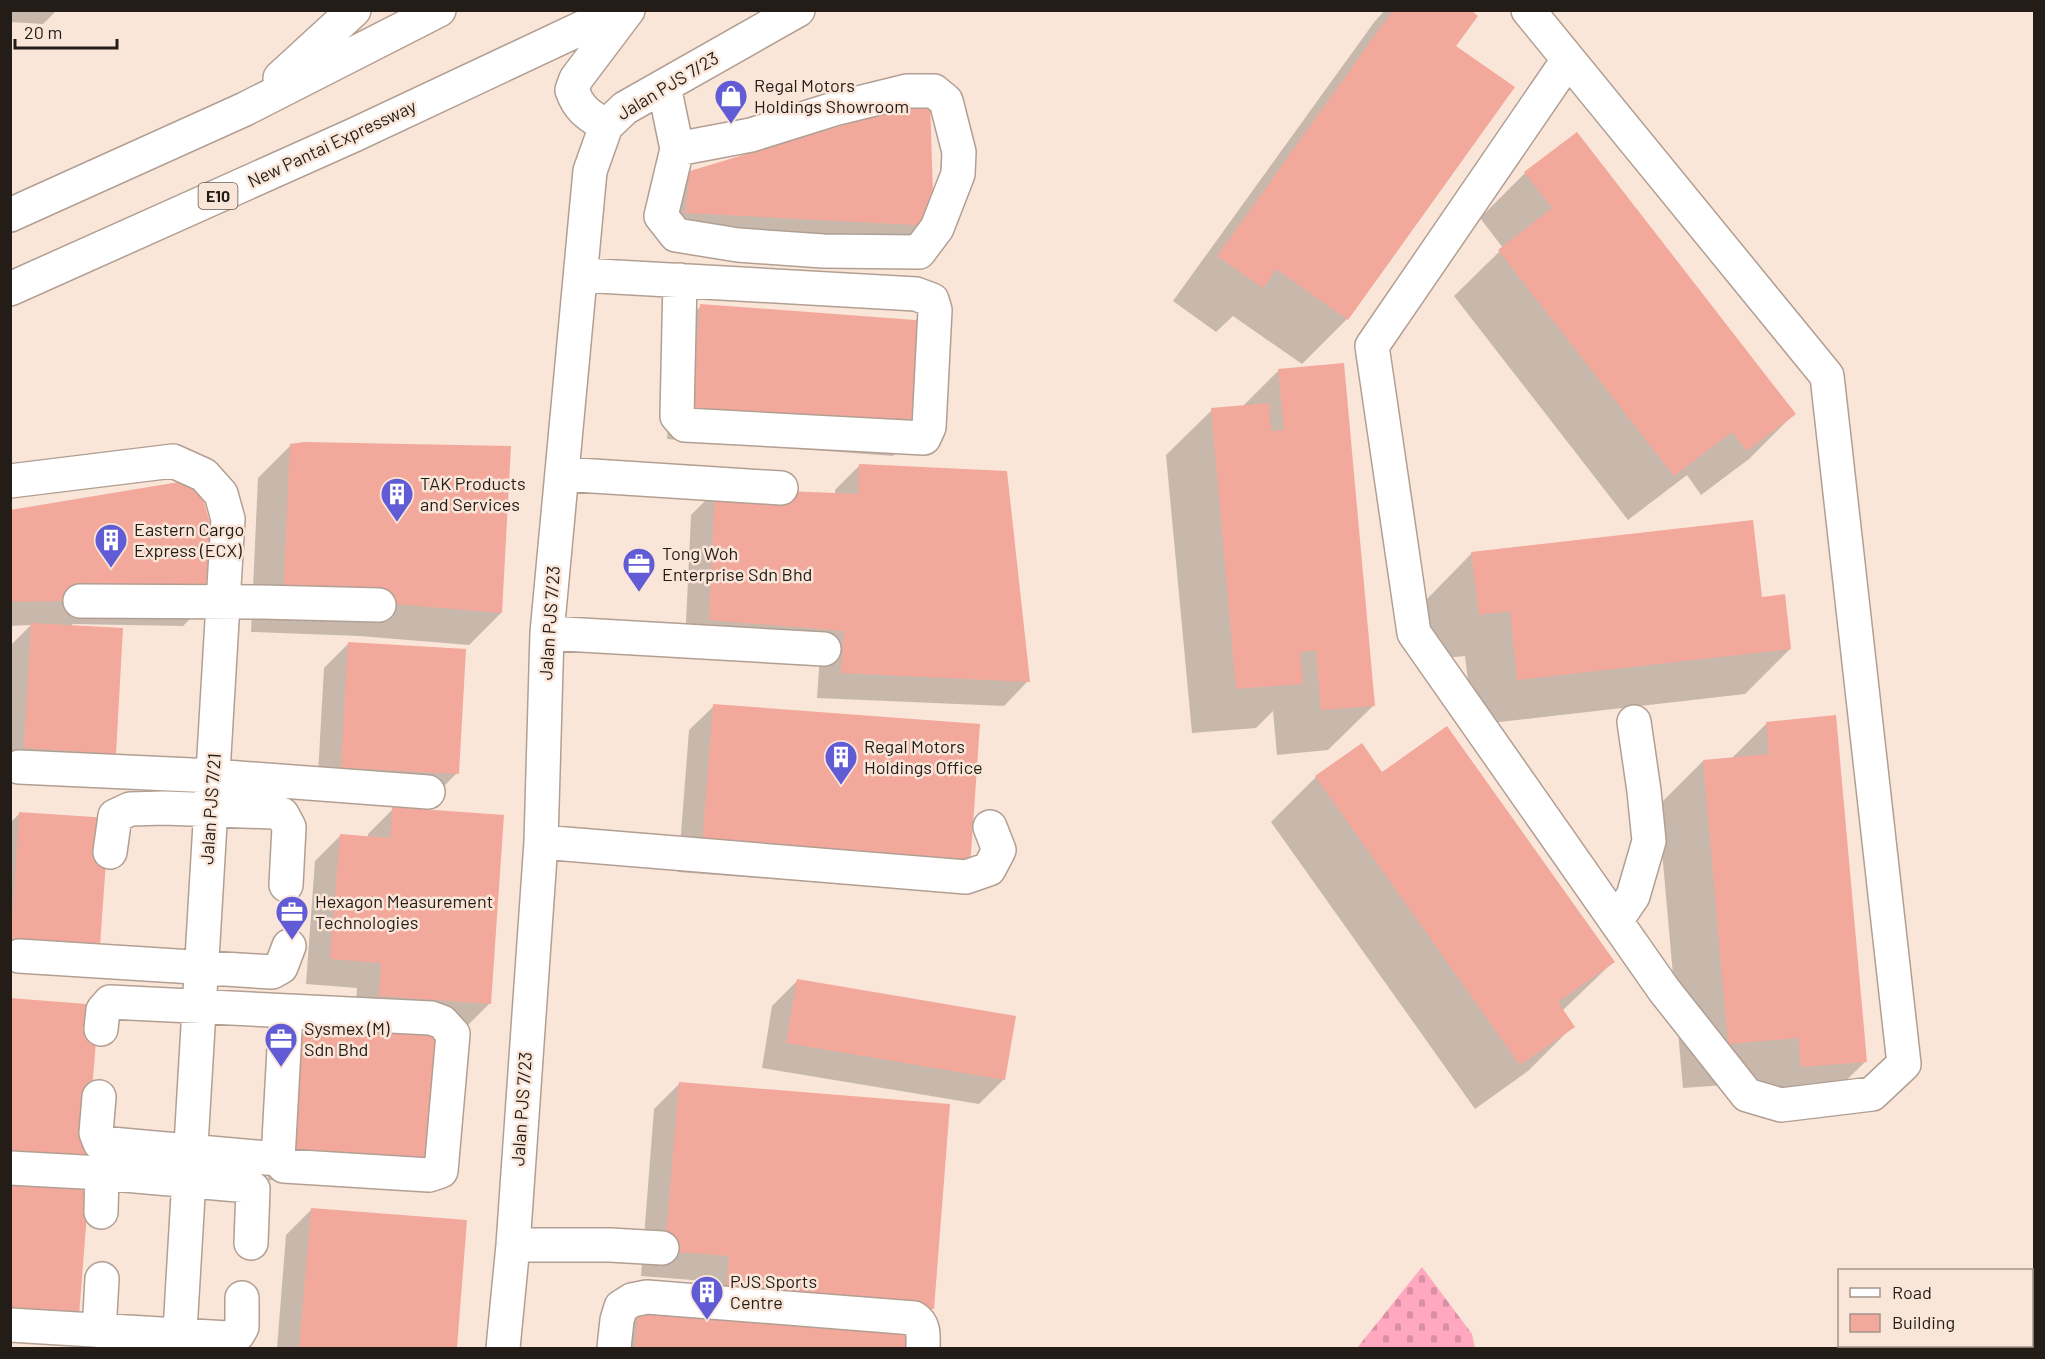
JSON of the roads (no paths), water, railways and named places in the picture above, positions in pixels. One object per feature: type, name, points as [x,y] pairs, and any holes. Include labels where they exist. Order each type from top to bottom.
[{"type":"main road","points":[[244,109],[354,10]]},
{"type":"main road","points":[[10,215],[244,109],[440,10]]},
{"type":"main road","name":"New Pantai Expressway","points":[[10,289],[354,135],[620,10]]},
{"type":"main road","points":[[606,126],[584,112],[572,90],[576,79],[628,10]]},
{"type":"main road","name":"Jalan PJS 7/23","points":[[503,1348],[513,1245],[541,842],[547,633],[590,171],[606,126],[626,108],[798,10]]},
{"type":"main road","points":[[1528,10],[1827,376],[1904,1064],[1872,1094],[1781,1105],[1747,1095],[1664,990],[1414,633],[1372,346],[1568,60]]},
{"type":"main road","points":[[664,86],[677,149],[661,216],[676,235],[738,245],[823,251],[919,252],[937,228],[958,174],[960,152],[946,101],[934,91],[907,91],[834,109],[751,135],[677,149]]},
{"type":"main road","points":[[581,274],[916,294],[932,300],[935,309],[929,427],[924,438],[685,425],[677,416],[680,280]]},
{"type":"main road","name":"Jalan PJS 7/21","points":[[10,481],[173,461],[204,475],[221,494],[228,519],[180,1342]]},
{"type":"main road","points":[[562,474],[781,489]]},
{"type":"main road","points":[[80,601],[379,605]]},
{"type":"main road","points":[[547,633],[825,649]]},
{"type":"main road","points":[[1616,921],[1633,896],[1648,841],[1644,791],[1634,722]]},
{"type":"main road","points":[[19,766],[213,776],[428,792]]},
{"type":"main road","points":[[110,852],[115,816],[130,809],[211,809],[282,814],[289,827],[286,885]]},
{"type":"main road","points":[[541,842],[966,877],[989,869],[999,850],[990,827]]},
{"type":"main road","points":[[19,956],[272,972],[281,967],[289,946]]},
{"type":"main road","points":[[101,1029],[103,1010],[110,1002],[431,1018],[442,1022],[453,1034],[441,1172],[429,1175],[284,1166],[278,1159],[286,1012]]},
{"type":"main road","points":[[99,1097],[96,1133],[100,1143],[190,1166],[237,1184],[249,1186],[253,1190],[251,1243]]},
{"type":"main road","points":[[10,1168],[102,1173],[278,1159]]},
{"type":"main road","points":[[101,1212],[102,1173]]},
{"type":"main road","points":[[513,1245],[610,1245],[662,1248]]},
{"type":"main road","points":[[99,1330],[102,1279]]},
{"type":"main road","points":[[10,1325],[99,1330],[180,1342],[228,1338],[238,1334],[243,1327],[242,1298]]},
{"type":"main road","points":[[614,1348],[621,1307],[632,1300],[647,1298],[914,1318],[922,1327],[922,1348]]},
{"type":"place","name":"Regal Motors Holdings Showroom","points":[[731,125]]},
{"type":"place","name":"TAK Products and Services","points":[[397,523]]},
{"type":"place","name":"Eastern Cargo Express (ECX)","points":[[111,569]]},
{"type":"place","name":"Tong Woh Enterprise Sdn Bhd","points":[[639,593]]},
{"type":"place","name":"Regal Motors Holdings Office","points":[[841,786]]},
{"type":"place","name":"Hexagon Measurement Technologies","points":[[292,941]]},
{"type":"place","name":"Sysmex (M) Sdn Bhd","points":[[281,1068]]},
{"type":"place","name":"PJS Sports Centre","points":[[707,1321]]}]
